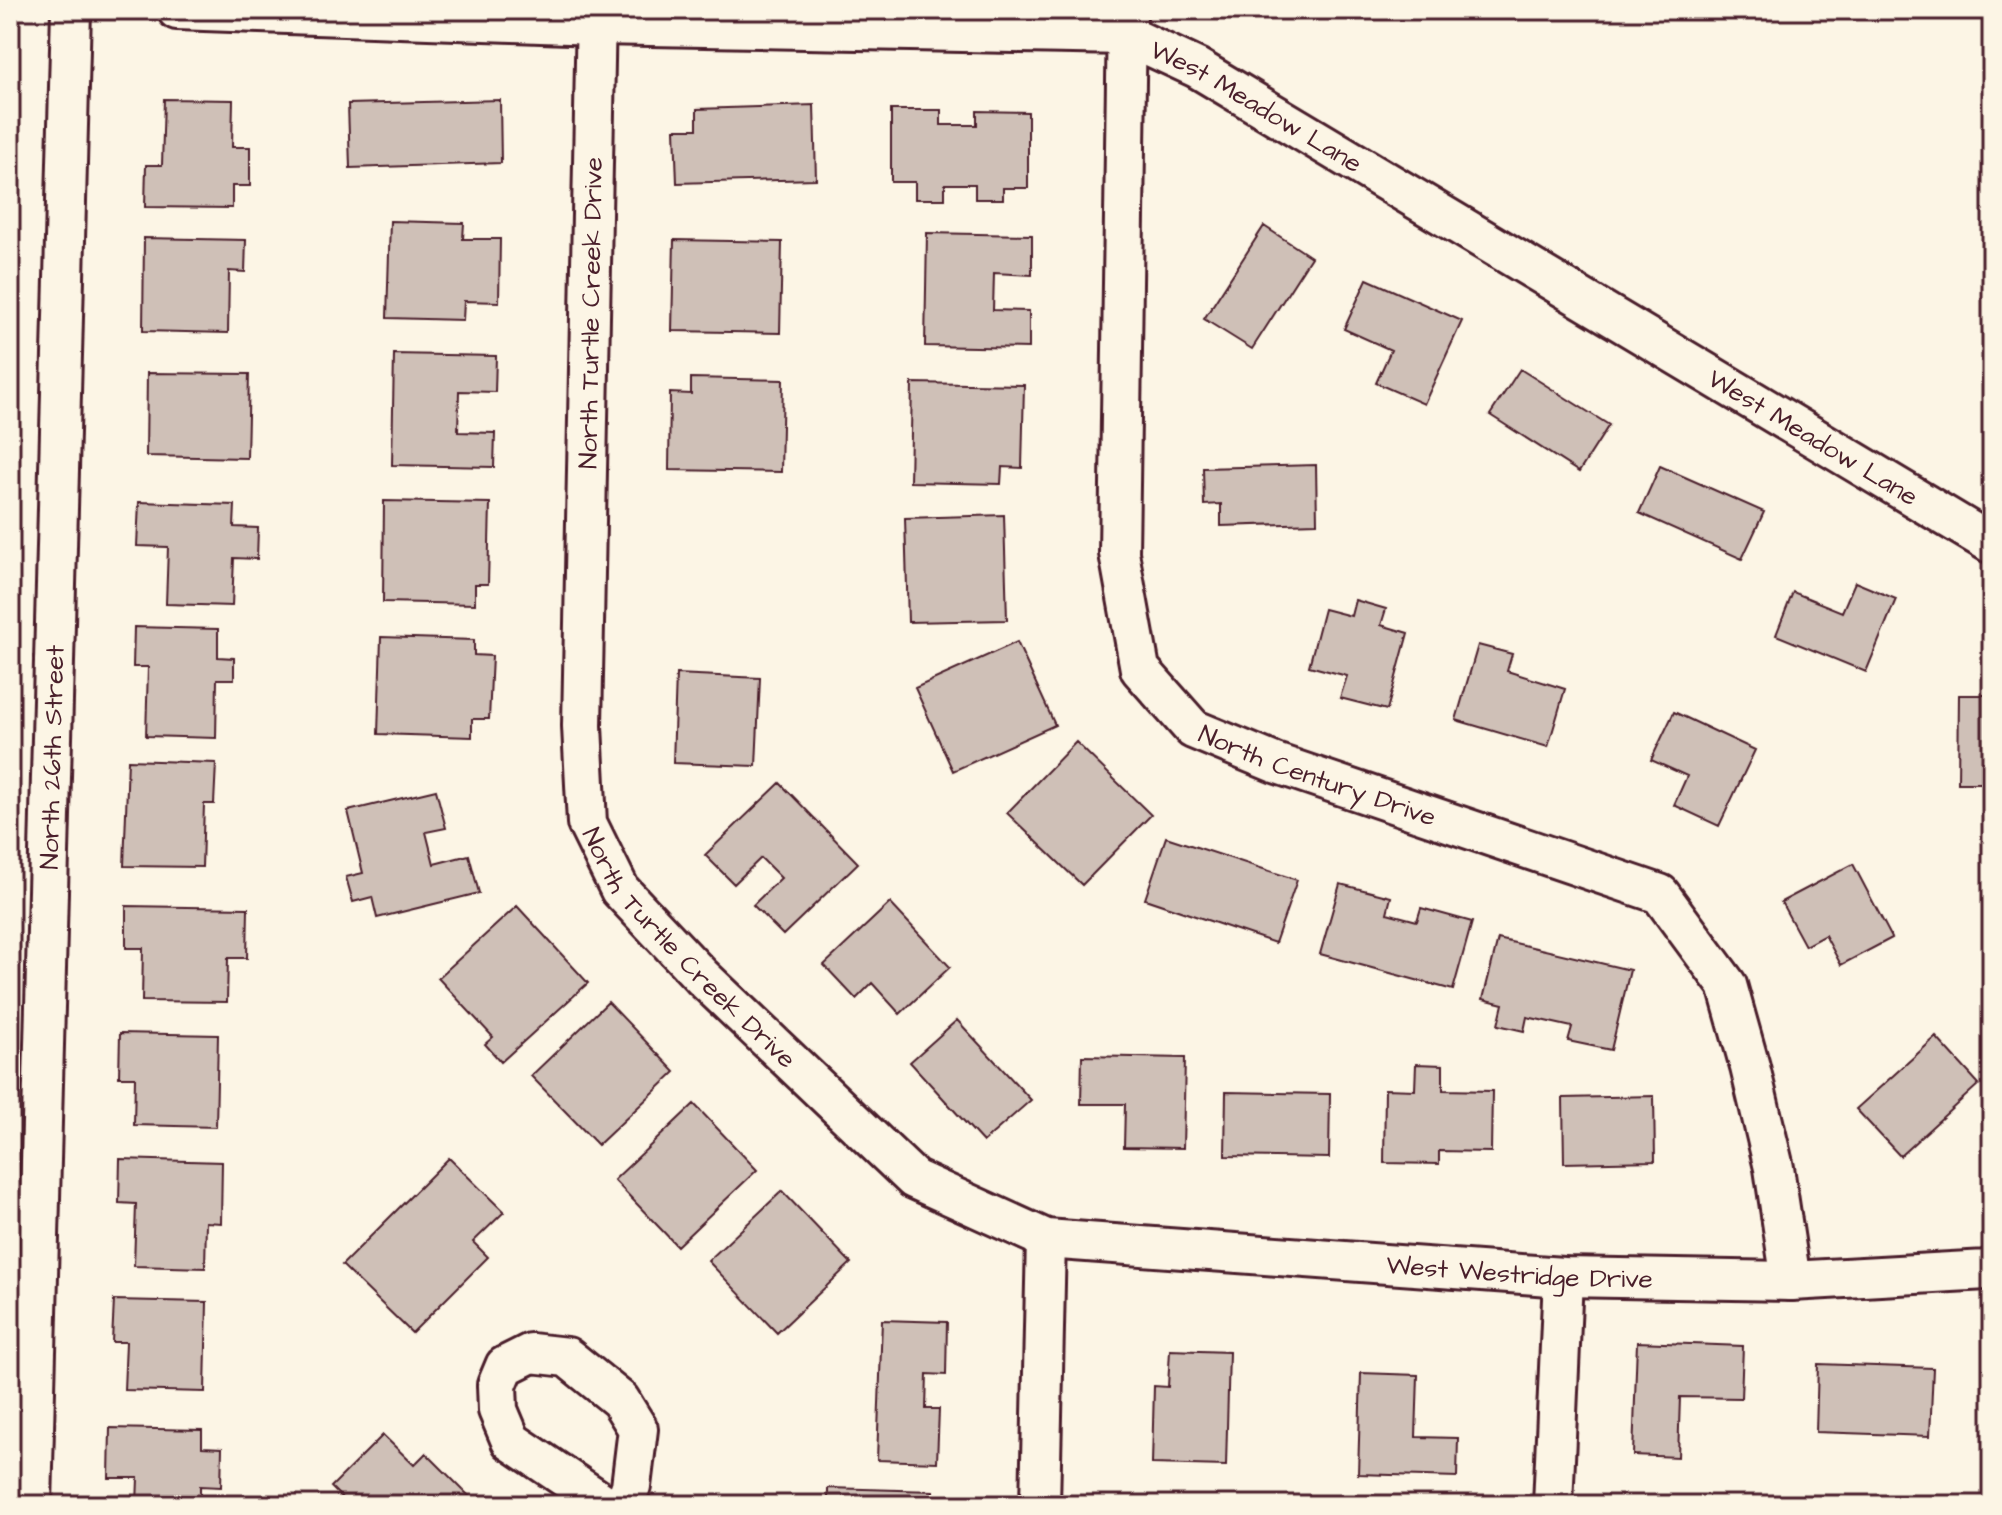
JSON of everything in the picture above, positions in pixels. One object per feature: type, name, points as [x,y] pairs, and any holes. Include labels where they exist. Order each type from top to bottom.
[{"type":"street","name":"North 26th Street","points":[[32,1505],[71,10]]},
{"type":"street","name":"West Meadow Lane","points":[[177,10],[1126,23],[1992,544]]},
{"type":"street","name":"North Turtle Creek Drive","points":[[596,18],[582,726],[587,823],[620,890],[702,977],[914,1179],[1046,1239]]},
{"type":"street","name":"North Century Drive","points":[[1126,23],[1119,553],[1140,669],[1193,729],[1275,763],[1660,894],[1727,985],[1774,1168],[1791,1281]]},
{"type":"street","name":"West Westridge Drive","points":[[1046,1239],[1563,1277],[1791,1281],[1987,1270],[1992,1267]]},
{"type":"street","points":[[1040,1505],[1046,1239]]},
{"type":"street","points":[[1553,1505],[1563,1277]]},
{"type":"street","points":[[606,1505],[511,1441],[498,1410],[497,1385],[505,1366],[531,1353],[567,1357],[620,1400],[638,1429],[631,1486],[624,1505]]},
{"type":"building","points":[[164,99],[233,100],[232,147],[250,147],[250,186],[232,186],[232,208],[145,207],[146,165],[162,165]]},
{"type":"building","points":[[500,100],[501,163],[350,168],[348,104]]},
{"type":"building","points":[[814,105],[816,179],[677,183],[675,129],[697,129],[697,109]]},
{"type":"building","points":[[891,110],[941,110],[941,125],[977,125],[977,111],[1028,112],[1028,188],[1003,188],[1003,199],[975,199],[975,184],[945,184],[945,199],[915,199],[915,182],[891,182]]},
{"type":"building","points":[[390,221],[464,223],[463,239],[500,239],[499,302],[464,301],[463,320],[387,318]]},
{"type":"building","points":[[1264,226],[1311,257],[1252,349],[1204,319]]},
{"type":"building","points":[[927,233],[1032,235],[1032,275],[994,273],[993,310],[1029,311],[1029,348],[925,346]]},
{"type":"building","points":[[144,238],[246,240],[245,272],[229,271],[228,333],[143,331]]},
{"type":"building","points":[[674,240],[782,242],[780,333],[672,331]]},
{"type":"building","points":[[1367,279],[1462,321],[1424,404],[1376,383],[1391,350],[1344,329]]},
{"type":"building","points":[[394,354],[496,356],[495,392],[459,391],[458,432],[495,433],[494,467],[392,465]]},
{"type":"building","points":[[1520,369],[1609,425],[1579,472],[1490,415]]},
{"type":"building","points":[[147,373],[249,374],[247,458],[146,456]]},
{"type":"building","points":[[691,378],[783,380],[781,472],[669,470],[670,393],[691,394]]},
{"type":"building","points":[[912,383],[1024,385],[1022,468],[1002,467],[1001,484],[910,482]]},
{"type":"building","points":[[1316,465],[1317,523],[1221,526],[1221,504],[1204,505],[1203,468]]},
{"type":"building","points":[[1660,466],[1764,512],[1742,559],[1639,513]]},
{"type":"building","points":[[384,501],[490,503],[488,584],[475,584],[475,604],[383,602]]},
{"type":"building","points":[[139,502],[235,505],[234,527],[258,528],[257,559],[234,558],[232,606],[166,604],[168,547],[137,546]]},
{"type":"building","points":[[1004,515],[1007,620],[908,622],[905,518]]},
{"type":"building","points":[[1855,582],[1896,599],[1866,672],[1776,635],[1793,592],[1842,612]]},
{"type":"building","points":[[1355,600],[1386,609],[1381,625],[1408,633],[1387,710],[1340,698],[1347,676],[1309,666],[1324,609],[1351,616]]},
{"type":"building","points":[[134,627],[218,629],[218,657],[234,658],[234,679],[217,679],[216,738],[146,736],[148,667],[133,667]]},
{"type":"building","points":[[381,637],[474,640],[474,655],[492,656],[489,719],[472,719],[472,737],[378,734]]},
{"type":"building","points":[[1017,642],[1055,725],[953,771],[915,688]]},
{"type":"building","points":[[1478,645],[1512,654],[1507,671],[1565,689],[1548,747],[1456,720]]},
{"type":"building","points":[[676,674],[760,678],[756,766],[673,763]]},
{"type":"building","points":[[1959,695],[1992,695],[1992,783],[1958,783]]},
{"type":"building","points":[[1674,712],[1755,750],[1719,826],[1674,805],[1687,776],[1651,760]]},
{"type":"building","points":[[1076,742],[1151,815],[1082,885],[1007,813]]},
{"type":"building","points":[[128,760],[216,763],[214,804],[204,804],[202,867],[124,866]]},
{"type":"building","points":[[780,783],[858,863],[783,935],[753,905],[781,878],[761,858],[734,884],[705,855]]},
{"type":"building","points":[[436,790],[446,828],[426,832],[434,864],[469,855],[479,893],[377,918],[372,897],[353,902],[346,877],[363,873],[348,811]]},
{"type":"building","points":[[1166,837],[1297,880],[1275,943],[1145,899]]},
{"type":"building","points":[[1853,864],[1892,938],[1841,965],[1825,935],[1805,946],[1781,902]]},
{"type":"building","points":[[1340,884],[1391,897],[1387,913],[1417,921],[1421,908],[1472,922],[1453,990],[1320,954]]},
{"type":"building","points":[[890,903],[950,967],[900,1014],[872,983],[856,999],[824,965]]},
{"type":"building","points":[[126,906],[248,908],[247,958],[228,958],[227,1002],[142,1001],[143,948],[126,948]]},
{"type":"building","points":[[517,906],[588,983],[501,1062],[485,1044],[493,1037],[438,978]]},
{"type":"building","points":[[1498,939],[1630,970],[1611,1050],[1568,1041],[1572,1027],[1527,1017],[1524,1031],[1498,1025],[1503,1004],[1483,999]]},
{"type":"building","points":[[608,1002],[675,1072],[598,1145],[531,1076]]},
{"type":"building","points":[[957,1020],[1031,1100],[983,1142],[910,1062]]},
{"type":"building","points":[[120,1033],[218,1035],[216,1127],[134,1125],[135,1077],[119,1077]]},
{"type":"building","points":[[1936,1037],[1979,1084],[1900,1156],[1856,1109]]},
{"type":"building","points":[[1082,1056],[1185,1058],[1183,1148],[1124,1147],[1125,1104],[1081,1104]]},
{"type":"building","points":[[1416,1064],[1443,1065],[1443,1090],[1492,1091],[1491,1152],[1439,1151],[1439,1164],[1384,1163],[1385,1089],[1415,1090]]},
{"type":"building","points":[[1226,1092],[1330,1094],[1329,1158],[1225,1156]]},
{"type":"building","points":[[1654,1096],[1655,1161],[1564,1163],[1563,1098]]},
{"type":"building","points":[[694,1104],[757,1170],[677,1246],[614,1180]]},
{"type":"building","points":[[449,1158],[504,1212],[473,1242],[488,1257],[412,1333],[342,1265]]},
{"type":"building","points":[[120,1159],[222,1162],[221,1223],[206,1222],[205,1268],[134,1266],[136,1204],[119,1203]]},
{"type":"building","points":[[782,1191],[851,1263],[777,1333],[708,1261]]},
{"type":"building","points":[[114,1300],[207,1302],[205,1392],[124,1390],[126,1342],[112,1342]]},
{"type":"building","points":[[882,1320],[947,1322],[946,1375],[927,1374],[926,1409],[939,1409],[937,1462],[877,1460]]},
{"type":"building","points":[[1637,1342],[1743,1346],[1741,1398],[1680,1397],[1678,1457],[1633,1455]]},
{"type":"building","points":[[1170,1350],[1229,1352],[1226,1466],[1152,1464],[1154,1386],[1168,1387]]},
{"type":"building","points":[[1818,1364],[1933,1368],[1930,1436],[1816,1432]]},
{"type":"building","points":[[1361,1373],[1418,1375],[1416,1437],[1458,1438],[1457,1477],[1358,1474]]},
{"type":"building","points":[[110,1428],[202,1430],[202,1447],[222,1448],[221,1487],[200,1486],[200,1505],[137,1505],[138,1478],[109,1478]]},
{"type":"building","points":[[383,1435],[414,1465],[426,1453],[478,1505],[349,1505],[331,1487]]},
{"type":"building","points":[[828,1488],[933,1491],[933,1505],[828,1505]]}]
